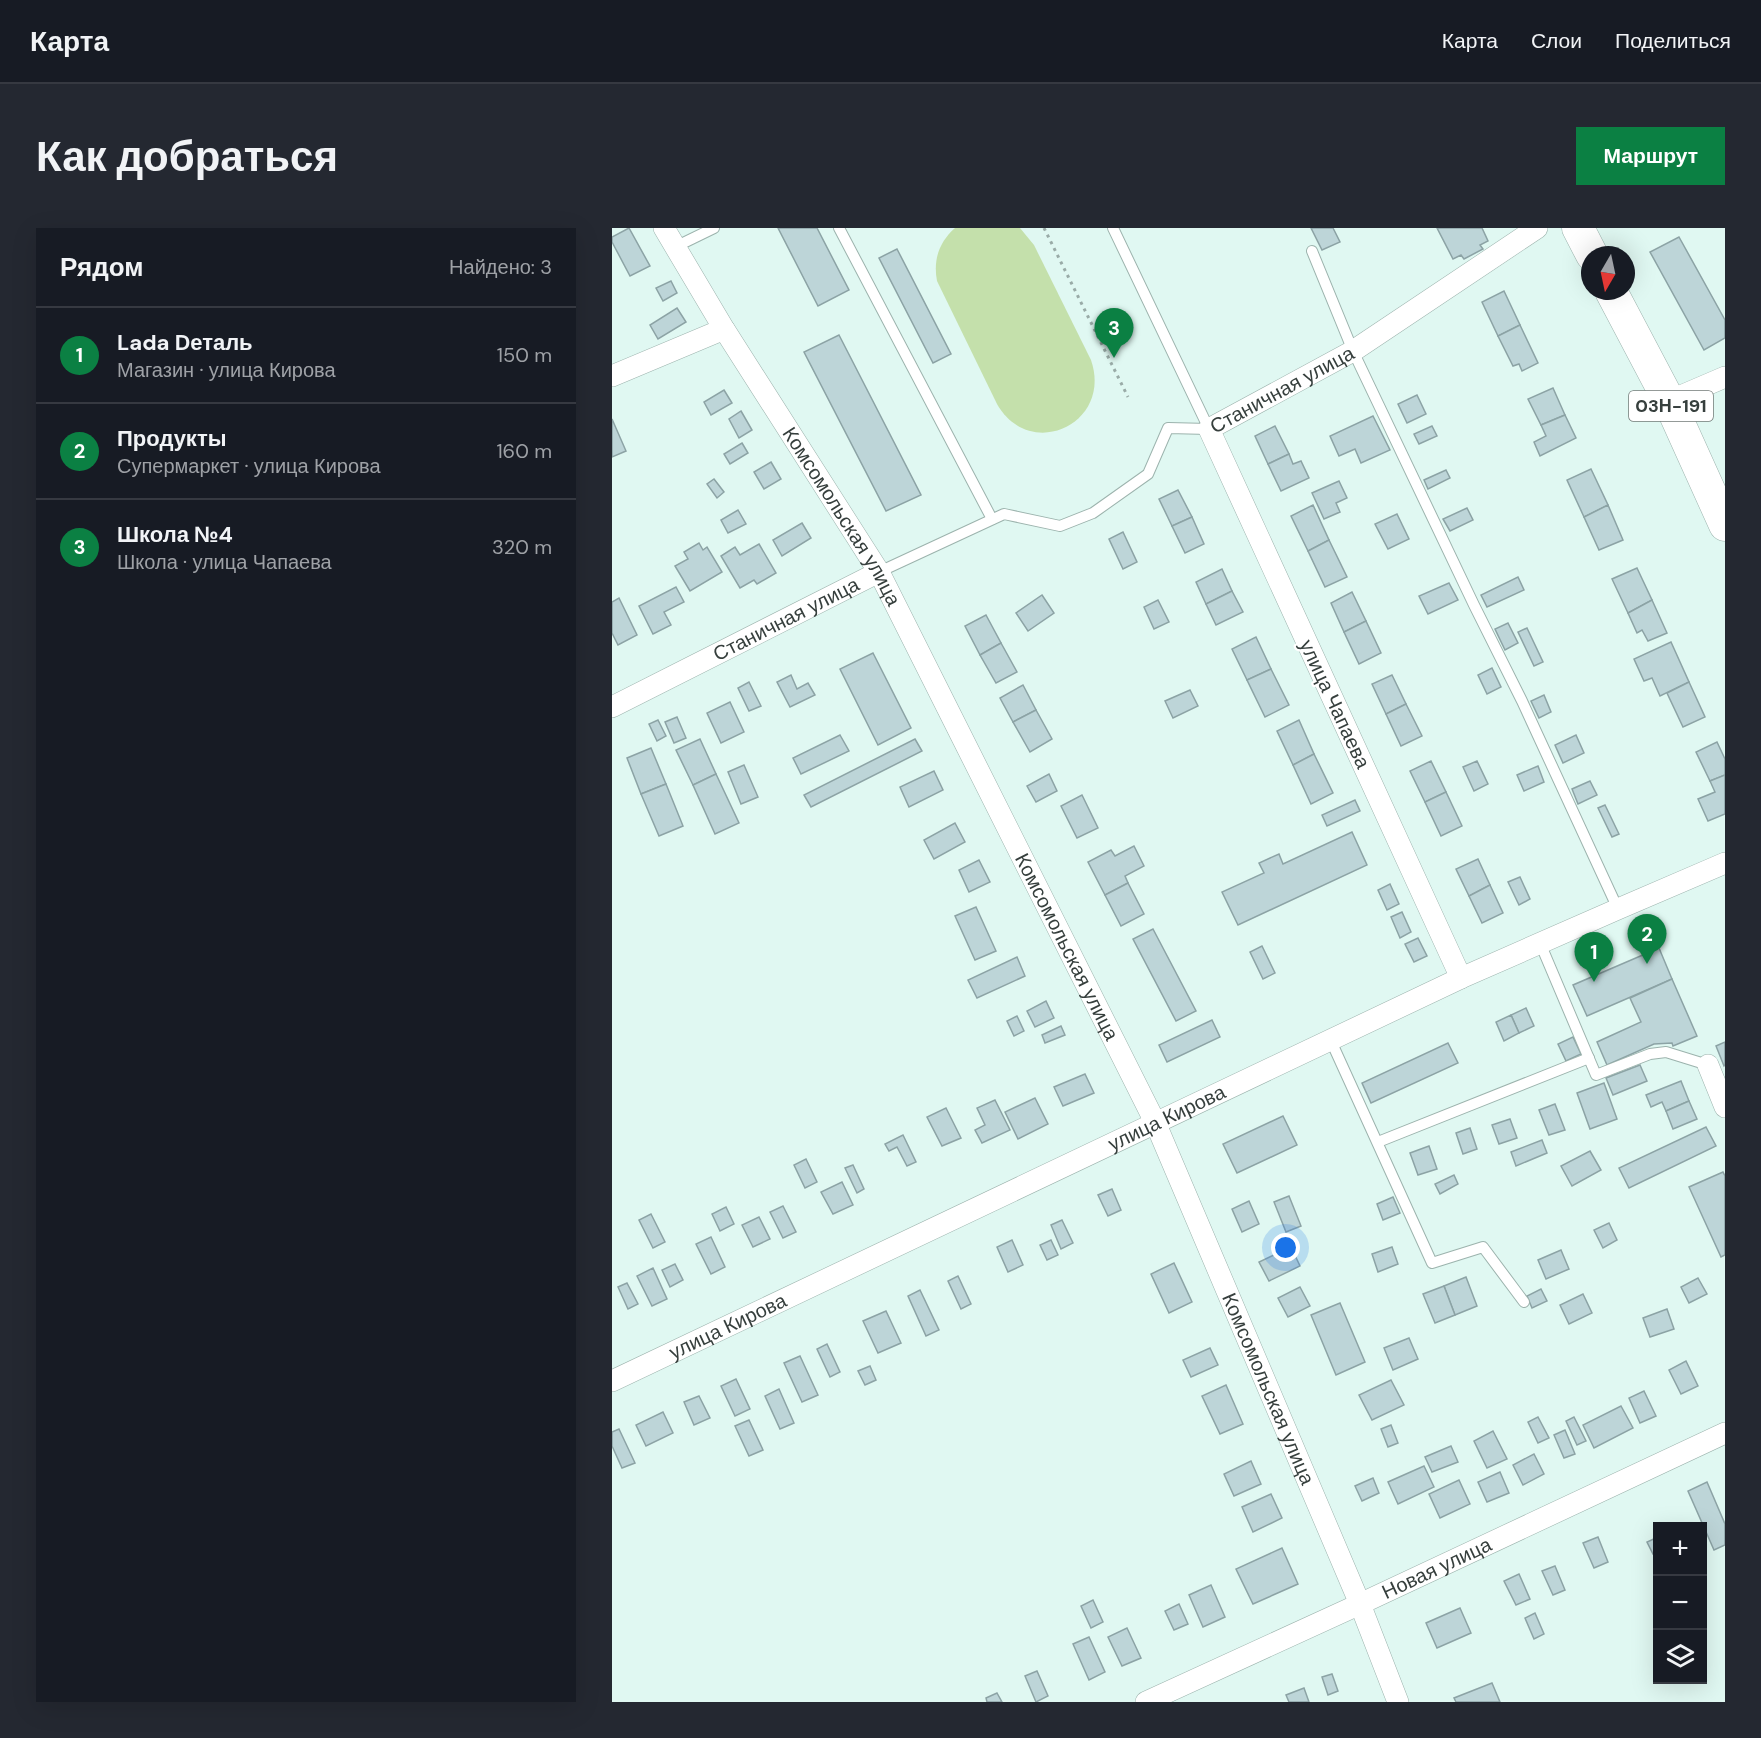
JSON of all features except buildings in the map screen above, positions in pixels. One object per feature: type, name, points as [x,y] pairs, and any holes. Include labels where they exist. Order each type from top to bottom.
[{"type":"main road","points":[[1578,228],[1587,246]]},
{"type":"main road","name":"03Н-191","points":[[1616,300],[1669,401],[1725,525]]},
{"type":"street","name":"Комсомольская улица","points":[[664,228],[724,329],[879,572],[1155,1122],[1360,1604],[1398,1702]]},
{"type":"street","name":"Станичная улица","points":[[1209,429],[1353,351],[1538,228]]},
{"type":"street","points":[[612,376],[724,329]]},
{"type":"street","points":[[1669,401],[1725,377]]},
{"type":"street","name":"улица Чапаева","points":[[1209,429],[1461,978]]},
{"type":"street","name":"Станичная улица","points":[[612,707],[879,572]]},
{"type":"street","name":"улица Кирова","points":[[612,1381],[1461,978],[1725,863]]},
{"type":"street","points":[[1708,1065],[1725,1107]]},
{"type":"street","name":"Новая улица","points":[[1146,1702],[1725,1433]]},
{"type":"lane","points":[[675,247],[714,228]]},
{"type":"lane","points":[[839,228],[992,519]]},
{"type":"lane","points":[[1113,228],[1209,429]]},
{"type":"lane","points":[[1312,251],[1353,351],[1522,701],[1617,909]]},
{"type":"lane","name":"Станичная улица","points":[[879,572],[1004,514],[1060,526],[1093,513],[1148,474],[1168,428],[1209,429]]},
{"type":"lane","points":[[1540,943],[1596,1075],[1650,1054],[1666,1052],[1708,1065]]},
{"type":"lane","points":[[1331,1041],[1432,1263],[1483,1247],[1524,1302]]},
{"type":"lane","points":[[1378,1142],[1589,1058]]},
{"type":"path","points":[[1044,228],[1128,398]]},
{"type":"green space","points":[[955,228],[1020,228],[1034,245],[1091,360],[1095,383],[1090,402],[1080,417],[1065,428],[1047,432],[1029,431],[1011,421],[997,404],[937,281],[938,252],[949,233]]},
{"type":"place","name":"Школа №4","points":[[1114,358]]},
{"type":"place","name":"Продукты","points":[[1647,964]]},
{"type":"place","name":"Lada Dеталь","points":[[1594,982]]}]
